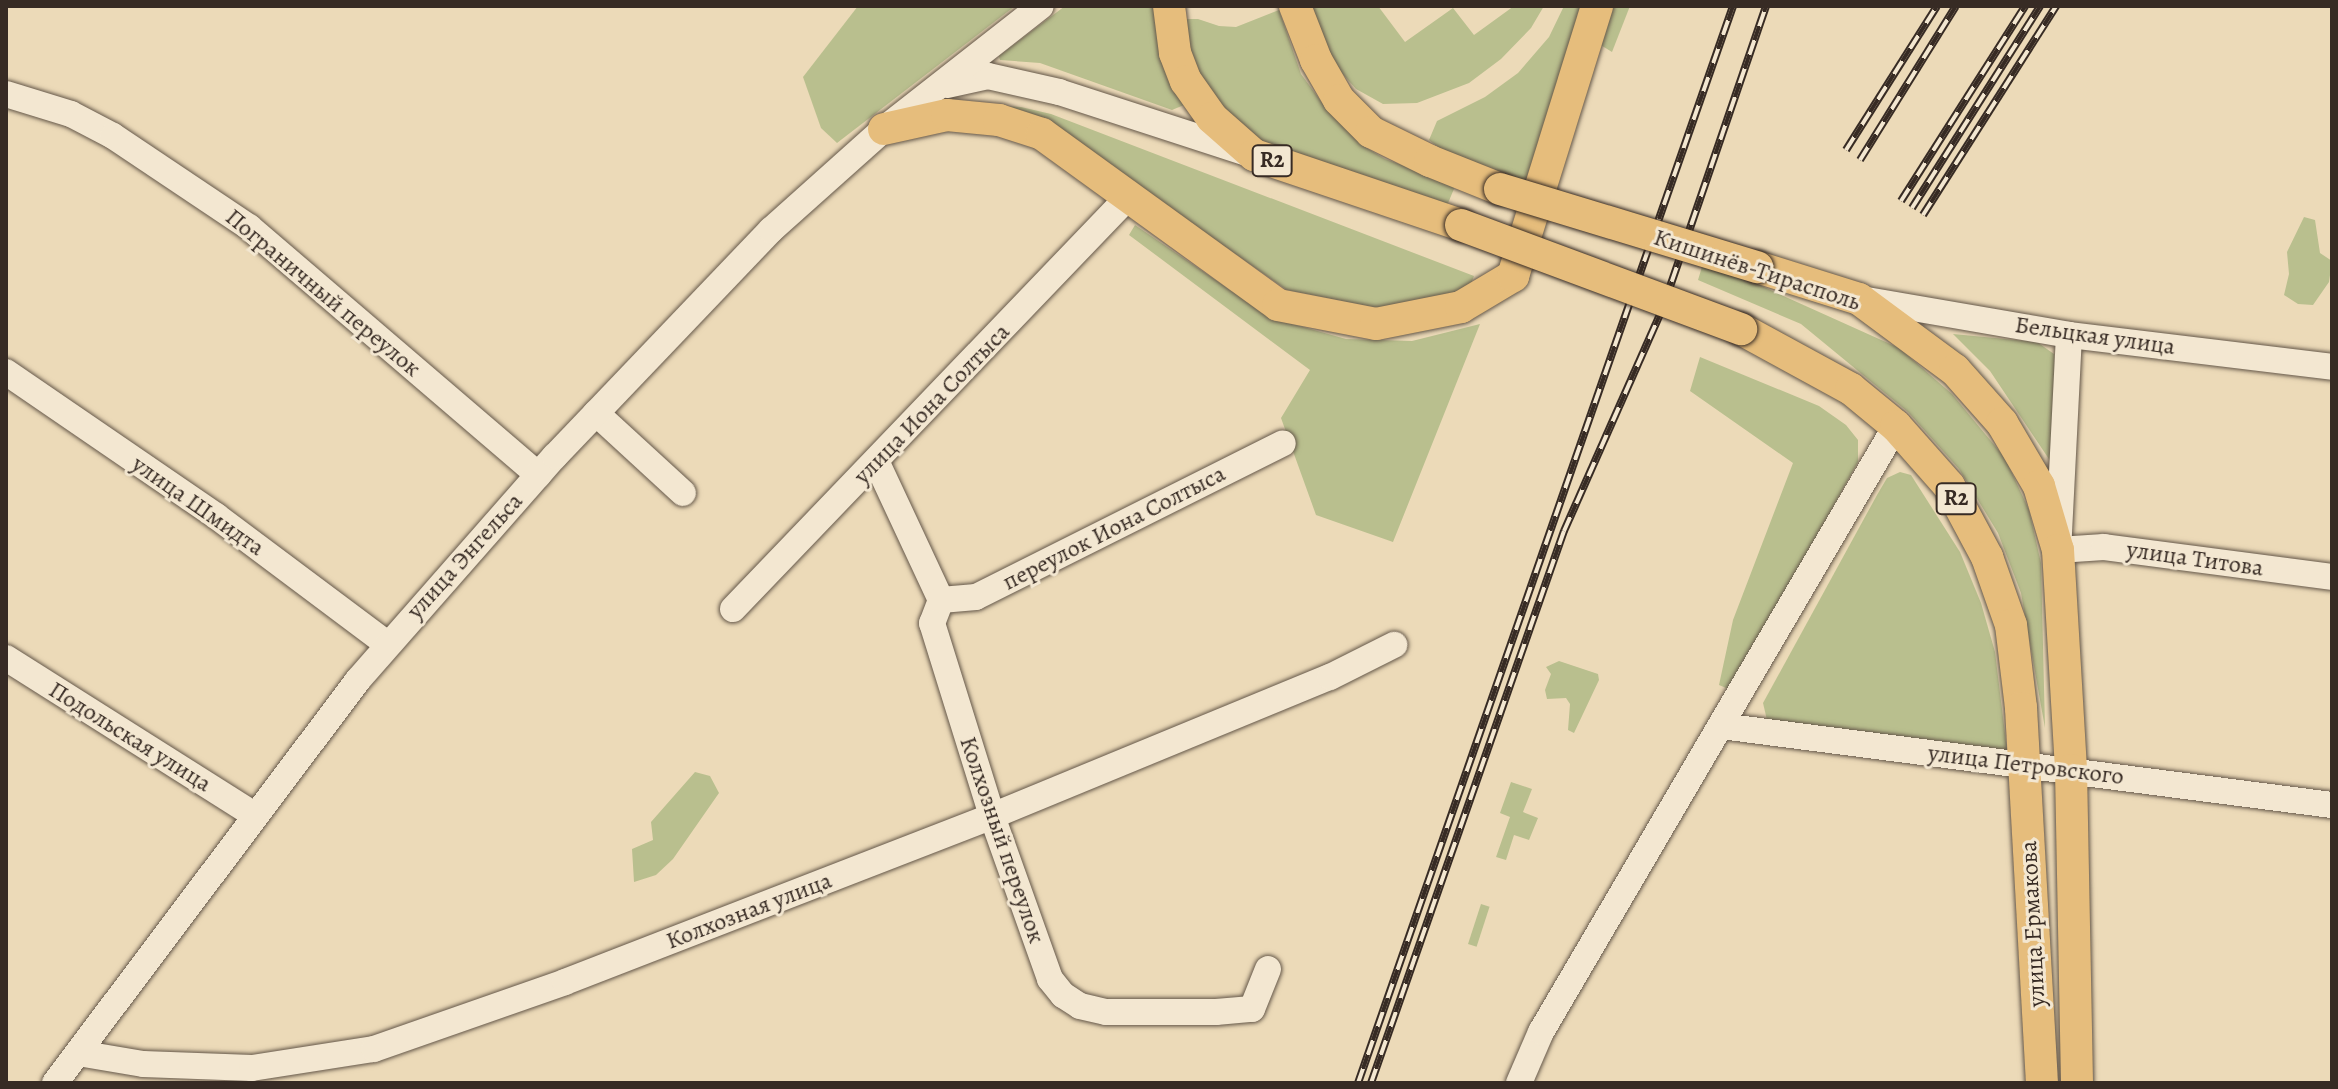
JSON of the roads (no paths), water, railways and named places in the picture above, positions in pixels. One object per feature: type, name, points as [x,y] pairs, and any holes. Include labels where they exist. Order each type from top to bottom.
[{"type":"main road","name":"R2","points":[[1169,6],[1175,53],[1186,81],[1212,118],[1254,155],[1461,225],[1741,329],[1851,389],[1896,426],[1949,486],[1987,557],[2011,625],[2024,764]]},
{"type":"main road","name":"Кишинёв-Тирасполь","points":[[1295,6],[1316,60],[1339,100],[1371,132],[1430,161],[1500,189],[1859,299],[1955,370],[2002,423],[2039,486],[2058,550],[2071,770]]},
{"type":"main road","points":[[884,129],[947,115],[999,120],[1042,134],[1278,305],[1376,324],[1461,307],[1513,276],[1597,6]]},
{"type":"main road","name":"улица Ермакова","points":[[2024,764],[2042,1083]]},
{"type":"main road","name":"улица Ермакова","points":[[2071,770],[2077,1083]]},
{"type":"street","name":"улица Энгельса","points":[[55,1083],[254,815],[387,644],[538,475],[771,230],[884,129],[1041,6]]},
{"type":"street","points":[[939,87],[988,76],[1059,92],[1254,155]]},
{"type":"street","name":"Пограничный переулок","points":[[6,94],[71,114],[113,136],[249,227],[538,475]]},
{"type":"street","name":"улица Иона Солтыса","points":[[733,609],[877,463],[1129,196]]},
{"type":"street","name":"Бельцкая улица","points":[[1859,299],[2069,335],[2332,367]]},
{"type":"street","points":[[2058,550],[2069,335]]},
{"type":"street","name":"улица Шмидта","points":[[6,372],[216,516],[387,644]]},
{"type":"street","points":[[596,413],[683,493]]},
{"type":"street","points":[[1519,1083],[1541,1032],[1896,426]]},
{"type":"street","name":"переулок Иона Солтыса","points":[[941,600],[976,597],[1283,443]]},
{"type":"street","points":[[877,463],[941,600]]},
{"type":"street","name":"улица Титова","points":[[2058,550],[2104,547],[2332,577]]},
{"type":"street","name":"Колхозный переулок","points":[[941,600],[932,623],[992,816],[1050,979],[1063,995],[1080,1006],[1106,1012],[1252,1009],[1268,969]]},
{"type":"street","name":"Колхозная улица","points":[[78,1053],[143,1064],[252,1068],[374,1049],[565,982],[992,816],[1330,677],[1394,645]]},
{"type":"street","name":"Подольская улица","points":[[6,658],[254,815]]},
{"type":"street","name":"улица Петровского","points":[[1721,726],[2332,805]]},
{"type":"railway","points":[[1358,1083],[1733,6]]},
{"type":"railway","points":[[1371,1083],[1564,531],[1662,310],[1766,6]]},
{"type":"railway","points":[[1846,150],[1937,6]]},
{"type":"railway","points":[[1860,160],[1956,6]]},
{"type":"railway","points":[[1901,201],[2025,6]]},
{"type":"railway","points":[[1912,208],[2040,6]]},
{"type":"railway","points":[[1923,215],[2056,6]]}]
